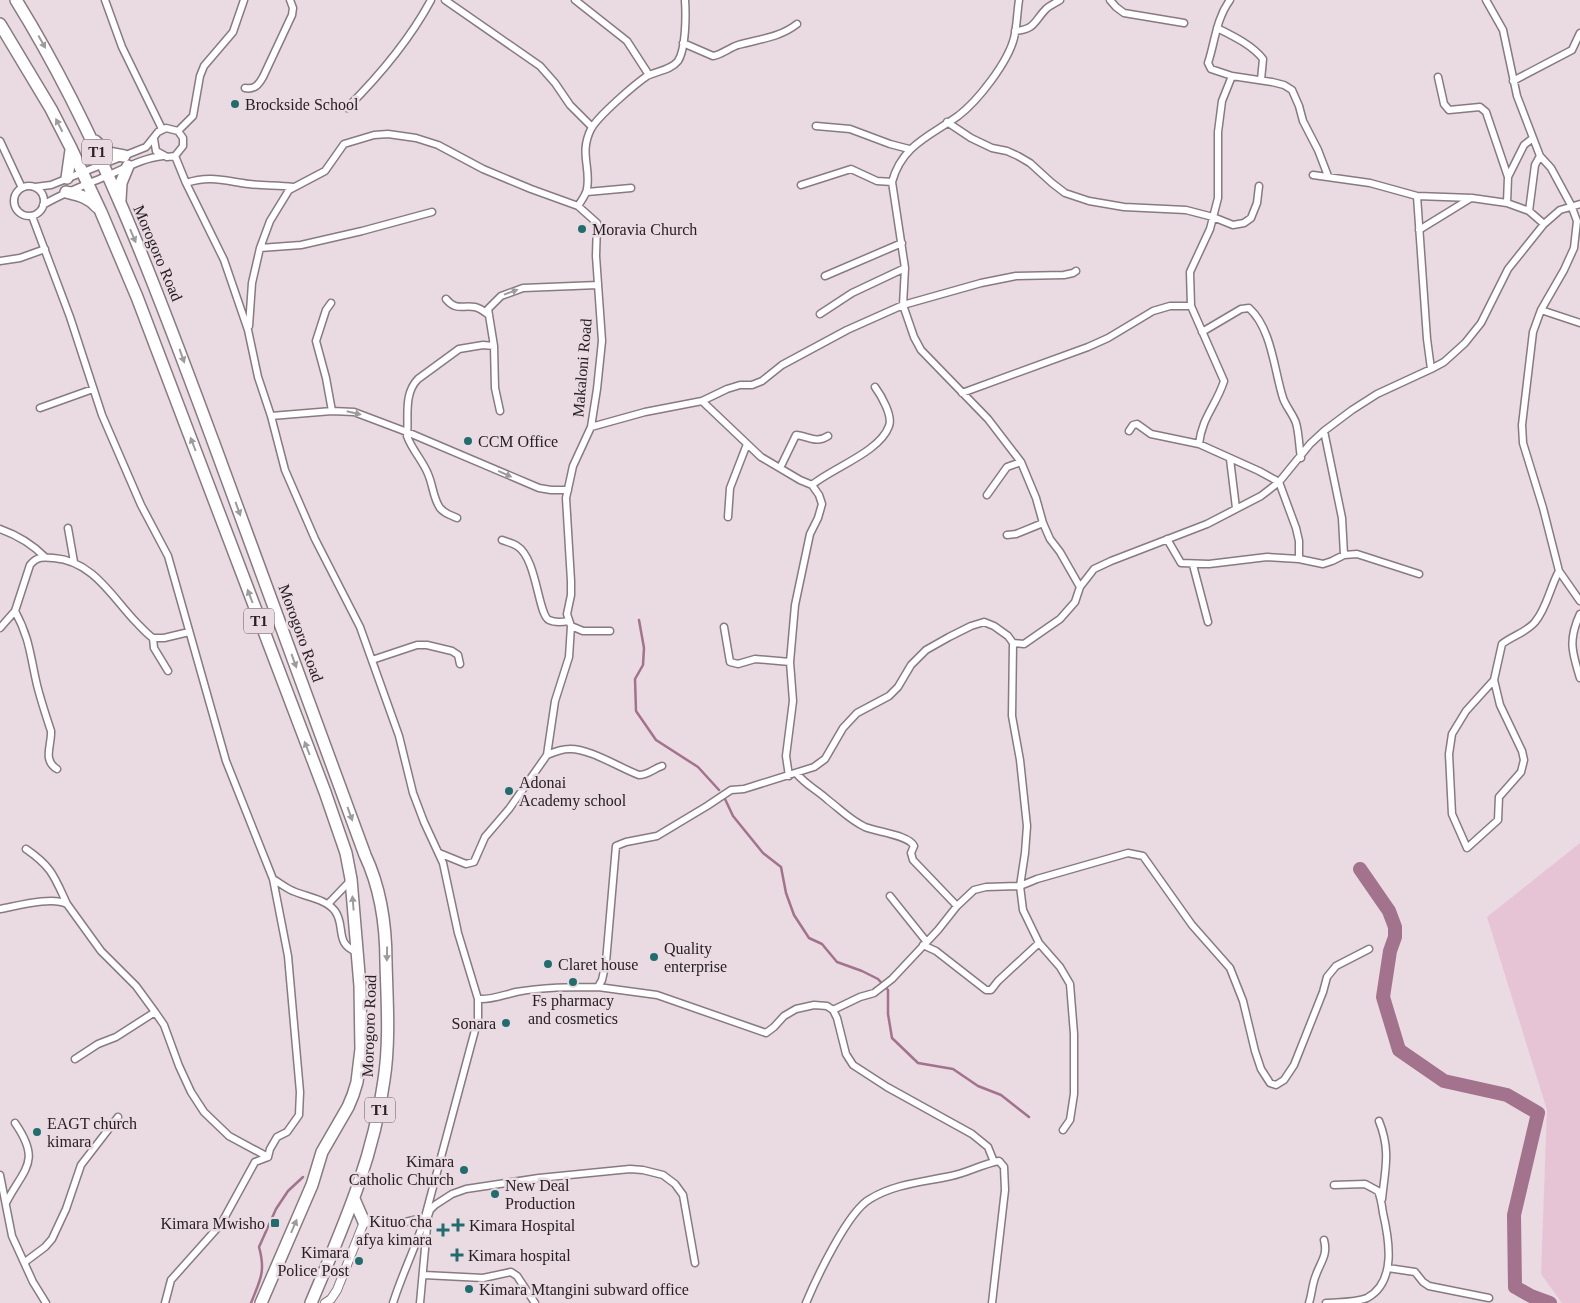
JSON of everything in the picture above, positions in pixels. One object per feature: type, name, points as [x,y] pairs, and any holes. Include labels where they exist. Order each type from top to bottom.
[{"type":"highway","name":"Morogoro Road","points":[[16,0],[42,41],[103,164],[165,310],[373,872],[382,906],[387,942],[388,990],[385,1078],[366,1167],[311,1303]]},
{"type":"highway","name":"Morogoro Road","points":[[0,24],[51,109],[71,148],[138,297],[325,792],[346,853],[351,879],[360,994],[361,1049],[356,1082],[348,1107],[322,1152],[312,1185],[261,1303]]},
{"type":"highway","points":[[90,137],[108,153],[126,161],[121,183],[120,204]]},
{"type":"highway","points":[[67,178],[71,148]]},
{"type":"highway","points":[[66,192],[92,201],[101,212]]},
{"type":"highway","points":[[354,1199],[364,1222]]},
{"type":"street","points":[[105,0],[122,47],[162,129]]},
{"type":"street","points":[[178,131],[193,116],[200,76],[204,66],[233,32],[244,0]]},
{"type":"street","points":[[245,88],[250,89],[258,86],[263,77],[292,15],[293,8],[290,0]]},
{"type":"street","points":[[347,108],[402,44],[424,14],[431,0]]},
{"type":"street","points":[[445,0],[540,66],[555,83],[570,105],[592,128]]},
{"type":"street","points":[[575,0],[626,41],[648,76]]},
{"type":"street","points":[[248,330],[252,282],[260,248],[270,221],[293,187],[325,171],[344,144],[374,135],[388,134],[416,138],[438,145],[483,169],[578,206],[587,192],[588,176],[584,160],[586,142],[592,128],[624,94],[648,76],[667,69],[677,62],[683,43],[685,0]]},
{"type":"street","points":[[1015,31],[1032,27],[1046,8],[1060,0]]},
{"type":"street","points":[[1110,0],[1124,13],[1184,23]]},
{"type":"street","points":[[1230,0],[1222,10],[1208,66],[1211,69],[1232,76],[1284,85],[1292,90],[1303,121],[1318,150],[1328,176]]},
{"type":"street","points":[[1486,0],[1503,30],[1517,96],[1540,156],[1551,168],[1571,205],[1577,221],[1574,248],[1564,270],[1541,310],[1533,332],[1522,425],[1523,443],[1543,508],[1559,571],[1580,602]]},
{"type":"street","points":[[1018,1],[1014,39],[1006,57],[992,78],[964,110],[909,149],[896,168],[892,182],[905,268],[903,305],[914,337],[921,350],[988,419],[1021,462],[1050,539],[1060,552],[1080,587]]},
{"type":"street","points":[[683,43],[713,56],[739,45],[770,38],[783,33],[797,24]]},
{"type":"street","points":[[1216,28],[1228,34],[1263,59],[1261,80]]},
{"type":"street","points":[[1513,81],[1572,50],[1580,33]]},
{"type":"street","points":[[1198,444],[1200,431],[1220,394],[1224,381],[1191,306],[1190,272],[1210,229],[1218,198],[1218,132],[1222,101],[1232,76]]},
{"type":"street","points":[[1438,77],[1444,104],[1449,110],[1480,107],[1486,112],[1508,177],[1507,203]]},
{"type":"street","points":[[947,122],[978,142],[992,148],[1007,151],[1030,162],[1065,193],[1090,201],[1116,205],[1186,210],[1213,217],[1233,225],[1244,223],[1250,218],[1257,204],[1259,186]]},
{"type":"street","points":[[816,126],[850,129],[909,149]]},
{"type":"street","points":[[35,188],[51,185],[103,164],[126,161],[150,157],[175,156],[183,146],[183,138],[178,131],[170,128],[162,129],[146,147],[126,161],[108,175],[66,192],[44,205],[39,212],[32,216],[20,213],[15,206],[16,194],[22,188],[30,186],[41,193],[44,205]]},
{"type":"street","points":[[1508,177],[1524,145],[1533,138]]},
{"type":"street","points":[[154,139],[154,147],[163,156]]},
{"type":"street","points":[[0,143],[22,188]]},
{"type":"street","points":[[175,156],[186,183],[218,246],[248,330],[258,377],[271,416],[285,470],[315,539],[360,627],[372,660],[399,736],[413,793],[446,874],[458,933],[478,999],[478,1019],[427,1217],[424,1275],[420,1303]]},
{"type":"street","points":[[1529,211],[1535,165],[1540,156]]},
{"type":"street","points":[[801,185],[851,169],[877,181],[892,182]]},
{"type":"street","points":[[1313,175],[1370,183],[1417,196],[1472,198],[1507,203],[1529,211],[1544,224]]},
{"type":"street","points":[[186,183],[212,178],[250,184],[277,184],[293,187]]},
{"type":"street","points":[[587,192],[631,188]]},
{"type":"street","points":[[1417,196],[1426,305],[1426,339],[1431,369]]},
{"type":"street","points":[[1419,230],[1472,198]]},
{"type":"street","points":[[1013,643],[1024,644],[1060,619],[1074,602],[1080,587],[1094,569],[1207,524],[1261,496],[1279,482],[1301,458],[1310,444],[1324,431],[1377,394],[1444,362],[1481,323],[1508,270],[1544,224],[1560,210],[1571,205],[1580,204]]},
{"type":"street","name":"Makaloni Road","points":[[547,756],[555,701],[569,657],[570,626],[567,614],[571,595],[571,581],[566,498],[573,466],[590,427],[597,389],[602,342],[601,306],[596,256],[597,222],[578,206]]},
{"type":"street","points":[[260,248],[301,245],[432,212]]},
{"type":"street","points":[[32,216],[70,317],[102,415],[121,461],[168,556],[226,761],[273,879],[288,956],[300,1092],[299,1115],[287,1132],[277,1137],[270,1148],[268,1157]]},
{"type":"street","points":[[824,276],[902,243]]},
{"type":"street","points":[[0,261],[20,258],[45,249]]},
{"type":"street","points":[[820,314],[852,293],[905,268]]},
{"type":"street","points":[[590,427],[645,412],[702,401],[740,385],[752,385],[782,365],[847,330],[903,305],[981,283],[1016,276],[1064,275],[1073,274],[1076,271]]},
{"type":"street","points":[[500,411],[495,388],[494,346],[488,309],[500,296],[523,288],[598,285]]},
{"type":"street","points":[[446,299],[450,305],[459,308],[477,308],[489,315]]},
{"type":"street","points":[[331,303],[326,310],[316,341],[326,378],[332,411]]},
{"type":"street","points":[[962,393],[1088,347],[1108,338],[1153,311],[1170,306],[1191,306]]},
{"type":"street","points":[[1202,332],[1241,309],[1249,308],[1255,313],[1264,329],[1278,373],[1283,399],[1296,423],[1301,458]]},
{"type":"street","points":[[1541,310],[1580,323]]},
{"type":"street","points":[[457,518],[440,508],[428,473],[409,442],[407,436],[408,400],[414,383],[459,349],[483,345],[494,346]]},
{"type":"street","points":[[812,485],[878,443],[890,426],[887,410],[875,387]]},
{"type":"street","points":[[40,408],[94,389]]},
{"type":"street","points":[[702,401],[761,458],[812,485],[819,495],[822,504],[810,534],[795,605],[790,662],[793,701],[786,756],[789,776]]},
{"type":"street","points":[[271,416],[332,411],[354,412],[408,432],[538,488],[556,491],[568,490]]},
{"type":"street","points":[[1129,431],[1133,425],[1137,424],[1151,434],[1198,444],[1259,470],[1279,482],[1296,528],[1299,541],[1299,559]]},
{"type":"street","points":[[1324,431],[1342,518],[1344,555]]},
{"type":"street","points":[[780,468],[796,435],[816,440],[828,436]]},
{"type":"street","points":[[728,517],[730,488],[747,444]]},
{"type":"street","points":[[1230,459],[1236,508]]},
{"type":"street","points":[[987,495],[1007,467],[1021,462]]},
{"type":"street","points":[[1007,535],[1016,534],[1043,523]]},
{"type":"street","points":[[68,528],[74,562]]},
{"type":"street","points":[[0,529],[12,533],[35,547],[45,557]]},
{"type":"street","points":[[1167,539],[1181,563],[1209,564],[1259,558],[1299,559],[1324,564],[1344,555],[1357,554],[1420,574]]},
{"type":"street","points":[[502,540],[518,546],[529,562],[546,618],[550,621],[561,622],[583,631],[610,631]]},
{"type":"street","points":[[0,628],[15,610],[30,565],[34,560],[45,557],[68,559],[82,566],[102,582],[129,615],[153,638],[154,648],[168,671]]},
{"type":"street","points":[[1193,564],[1208,622]]},
{"type":"street","points":[[1494,680],[1466,711],[1452,734],[1449,754],[1452,814],[1467,848],[1498,820],[1499,797],[1521,772],[1524,760],[1522,751],[1500,705],[1494,680],[1502,644],[1534,623],[1545,604],[1551,585],[1559,571]]},
{"type":"street","points":[[15,610],[27,634],[38,686],[51,731],[49,763],[57,769]]},
{"type":"street","points":[[1580,614],[1572,635],[1574,659],[1580,678]]},
{"type":"street","points":[[598,987],[602,980],[606,962],[616,846],[626,842],[657,836],[731,790],[744,789],[789,776],[814,766],[825,758],[843,728],[857,714],[889,696],[898,687],[911,665],[926,650],[971,626],[984,622],[994,626],[1008,636],[1013,643],[1012,716],[1020,760],[1027,826],[1020,886],[1023,910],[1039,943],[1060,967],[1070,984],[1074,1034],[1074,1094],[1070,1120],[1063,1130]]},
{"type":"street","points":[[724,627],[730,662],[738,664],[756,659],[790,662]]},
{"type":"street","points":[[153,638],[164,638],[189,632]]},
{"type":"street","points":[[372,660],[417,645],[427,645],[452,651],[458,655],[460,664]]},
{"type":"street","points":[[439,853],[466,864],[474,862],[485,837],[509,809],[547,756],[559,750],[571,748],[584,751],[639,776],[662,766]]},
{"type":"street","points":[[796,773],[805,784],[818,792],[853,821],[866,828],[909,840],[914,846],[911,853],[913,860],[957,906]]},
{"type":"street","points":[[26,849],[37,856],[50,869],[67,904],[101,951],[136,986],[164,1025],[179,1066],[191,1092],[204,1112],[229,1136],[268,1157]]},
{"type":"street","points":[[834,1010],[860,997],[874,993],[892,979],[943,925],[957,906],[974,890],[986,887],[1020,886],[1037,879],[1128,854],[1144,856],[1192,925],[1230,968],[1243,1001],[1261,1069],[1270,1083],[1276,1085],[1284,1080],[1294,1065],[1323,992],[1327,977],[1336,966],[1369,949]]},
{"type":"street","points":[[273,879],[292,891],[328,904],[336,912],[343,942],[349,949],[357,952]]},
{"type":"street","points":[[328,904],[351,879]]},
{"type":"street","points":[[890,896],[925,943],[986,990],[991,990],[998,981],[1039,943]]},
{"type":"street","points":[[0,909],[58,900],[67,904]]},
{"type":"street","points":[[478,999],[488,1000],[516,992],[552,988],[598,987],[657,996],[766,1033],[784,1016],[796,1009],[814,1005],[827,1006],[834,1010],[846,1054],[853,1064],[887,1087],[972,1134],[988,1147],[994,1162]]},
{"type":"street","points":[[75,1059],[98,1044],[116,1037],[155,1012]]},
{"type":"street","points":[[25,1262],[52,1239],[81,1165],[118,1117]]},
{"type":"street","points":[[1380,1121],[1387,1153],[1381,1202]]},
{"type":"street","points":[[6,1205],[30,1161],[30,1152],[26,1140],[15,1124]]},
{"type":"street","points":[[165,1303],[171,1280],[221,1224],[255,1162],[268,1157]]},
{"type":"street","points":[[806,1303],[817,1278],[845,1227],[868,1199],[898,1187],[953,1176],[1000,1161],[1003,1165],[1005,1183],[992,1303]]},
{"type":"street","points":[[393,1303],[430,1210],[435,1205],[452,1194],[473,1188],[539,1178],[643,1170],[662,1175],[675,1184],[683,1194],[695,1263]]},
{"type":"street","points":[[0,1175],[12,1236],[33,1282],[46,1303]]},
{"type":"street","points":[[1326,1303],[1354,1302],[1368,1297],[1378,1289],[1388,1268],[1389,1241],[1378,1191],[1369,1186],[1356,1184],[1334,1185]]},
{"type":"street","points":[[325,1303],[331,1299],[337,1290],[364,1222],[400,1223],[427,1217]]},
{"type":"street","points":[[1309,1303],[1315,1276],[1325,1257],[1326,1248],[1324,1240]]},
{"type":"street","points":[[1388,1268],[1415,1272],[1423,1282],[1433,1287],[1489,1298]]},
{"type":"street","points":[[424,1275],[477,1278],[511,1272],[517,1276],[535,1303]]},
{"type":"street","points":[[38,1303],[40,1291]]},
{"type":"shaded area","points":[[1580,843],[1580,1303],[1562,1303],[1541,1274],[1547,1110],[1487,917]]},
{"type":"waterway","points":[[639,620],[644,648],[643,665],[635,679],[636,711],[656,740],[698,767],[719,790]]},
{"type":"waterway","points":[[725,799],[733,816],[763,853],[781,867],[786,893],[794,915],[809,938],[822,944],[837,962],[878,979],[888,990],[888,1014],[892,1038],[918,1063],[953,1069],[978,1086],[1001,1095],[1029,1117]]},
{"type":"waterway","points":[[1360,869],[1389,911],[1395,927],[1395,937],[1390,951],[1383,997],[1399,1050],[1444,1081],[1507,1095],[1538,1113],[1514,1215],[1515,1287],[1531,1296],[1550,1303]]},
{"type":"waterway","points":[[251,1303],[262,1270],[259,1247],[276,1209],[288,1191],[303,1177]]},
{"type":"place","name":"Brockside School","points":[[235,104]]},
{"type":"place","name":"Moravia Church","points":[[582,229]]},
{"type":"place","name":"CCM Office","points":[[468,441]]},
{"type":"place","name":"Adonai Academy school","points":[[509,791]]},
{"type":"place","name":"Quality enterprise","points":[[654,957]]},
{"type":"place","name":"Claret house","points":[[548,964]]},
{"type":"place","name":"Fs pharmacy and cosmetics","points":[[573,982]]},
{"type":"place","name":"Sonara","points":[[506,1023]]},
{"type":"place","name":"EAGT church kimara","points":[[37,1132]]},
{"type":"place","name":"Kimara Catholic Church","points":[[464,1170]]},
{"type":"place","name":"New Deal Production","points":[[495,1194]]},
{"type":"place","name":"Kimara Mwisho","points":[[275,1223]]},
{"type":"place","name":"Kimara Hospital","points":[[458,1225]]},
{"type":"place","name":"Kituo cha afya kimara","points":[[443,1230]]},
{"type":"place","name":"Kimara hospital","points":[[457,1255]]},
{"type":"place","name":"Kimara Police Post","points":[[359,1261]]},
{"type":"place","name":"Kimara Mtangini subward office","points":[[469,1289]]}]
